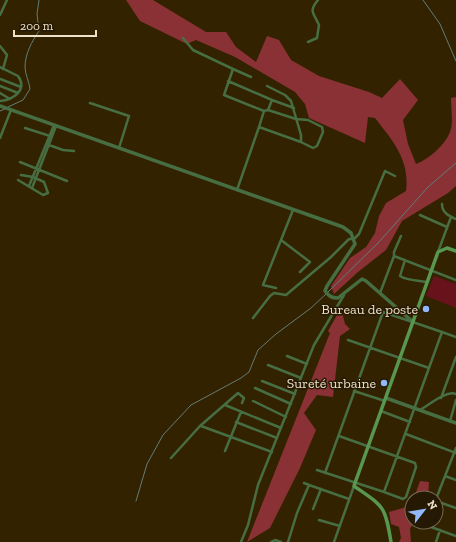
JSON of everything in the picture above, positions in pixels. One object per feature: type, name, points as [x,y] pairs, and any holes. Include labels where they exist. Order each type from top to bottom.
[{"type":"main road","points":[[391,542],[387,516],[384,509],[355,484],[438,252],[447,248],[456,251]]},
{"type":"street","points":[[0,15],[7,0]]},
{"type":"street","points":[[308,42],[317,38],[319,25],[313,16],[312,8],[318,0]]},
{"type":"street","points":[[184,38],[193,50],[251,77]]},
{"type":"street","points":[[0,46],[7,55],[1,68],[18,76],[21,87],[18,93],[10,99],[0,100]]},
{"type":"street","points":[[233,69],[224,93],[225,96],[264,111],[268,110],[296,119],[308,120],[323,129],[317,146],[313,148],[301,142],[259,127]]},
{"type":"street","points":[[0,79],[21,87]]},
{"type":"street","points":[[228,81],[294,108]]},
{"type":"street","points":[[0,86],[18,93]]},
{"type":"street","points":[[267,86],[290,99],[301,135],[301,142]]},
{"type":"street","points":[[0,93],[10,99]]},
{"type":"street","points":[[268,110],[272,100]]},
{"type":"street","points":[[90,103],[129,116],[119,148]]},
{"type":"street","points":[[0,106],[343,228],[348,231],[354,239],[355,244],[353,250],[325,291],[328,295],[338,298],[362,280],[380,293],[413,322]]},
{"type":"street","points":[[0,138],[10,109]]},
{"type":"street","points":[[237,190],[264,111]]},
{"type":"street","points":[[30,187],[55,125]]},
{"type":"street","points":[[25,128],[51,136]]},
{"type":"street","points":[[48,144],[63,150],[74,151]]},
{"type":"street","points":[[20,162],[67,181]]},
{"type":"street","points":[[253,318],[270,296],[274,293],[286,295],[331,258],[349,239],[354,239],[359,234],[385,171],[395,176]]},
{"type":"street","points":[[18,180],[43,195],[49,192],[46,184],[34,177],[21,175]]},
{"type":"street","points":[[442,204],[442,209],[451,217],[456,219]]},
{"type":"street","points":[[276,288],[264,285],[293,210]]},
{"type":"street","points":[[420,215],[447,227]]},
{"type":"street","points":[[438,252],[451,217]]},
{"type":"street","points":[[380,293],[401,236]]},
{"type":"street","points":[[281,240],[310,262],[300,272]]},
{"type":"street","points":[[394,256],[456,280]]},
{"type":"street","points":[[405,260],[400,276],[408,280],[414,279],[427,283]]},
{"type":"street","points":[[241,542],[258,485],[306,364],[314,345],[344,295]]},
{"type":"street","points":[[326,473],[383,312],[456,337]]},
{"type":"street","points":[[384,492],[442,332]]},
{"type":"street","points":[[348,340],[429,368]]},
{"type":"street","points":[[287,356],[306,364]]},
{"type":"street","points":[[441,398],[456,357]]},
{"type":"street","points":[[268,365],[301,378]]},
{"type":"street","points":[[262,381],[295,394]]},
{"type":"street","points":[[255,388],[291,404]]},
{"type":"street","points":[[354,391],[414,408],[456,423]]},
{"type":"street","points":[[171,458],[200,426],[238,392],[244,398],[242,403]]},
{"type":"street","points":[[420,410],[452,392],[456,394]]},
{"type":"street","points":[[450,421],[456,400]]},
{"type":"street","points":[[253,401],[286,416]]},
{"type":"street","points":[[225,405],[281,428]]},
{"type":"street","points":[[381,411],[410,422]]},
{"type":"street","points":[[225,451],[240,412]]},
{"type":"street","points":[[236,422],[277,438]]},
{"type":"street","points":[[200,426],[272,452]]},
{"type":"street","points":[[406,434],[455,452]]},
{"type":"street","points":[[317,470],[403,499],[406,496],[416,465],[398,456],[339,436]]},
{"type":"street","points":[[440,490],[456,448]]},
{"type":"street","points":[[445,476],[456,480]]},
{"type":"street","points":[[304,483],[349,499]]},
{"type":"street","points":[[334,542],[355,484]]},
{"type":"street","points":[[288,542],[297,513],[309,485]]},
{"type":"street","points":[[313,509],[321,489]]},
{"type":"street","points":[[444,503],[456,508]]},
{"type":"street","points":[[319,520],[340,526]]},
{"type":"street","points":[[436,542],[440,530],[456,536]]},
{"type":"street","points":[[271,542],[275,540],[281,542]]},
{"type":"shaded area","points":[[126,0],[153,0],[206,32],[226,32],[236,47],[256,62],[267,36],[279,40],[291,60],[319,76],[369,92],[382,98],[400,79],[418,100],[403,120],[408,144],[416,164],[432,155],[449,135],[452,125],[451,98],[456,97],[456,186],[448,193],[402,221],[386,250],[358,272],[334,294],[331,286],[350,258],[366,247],[375,233],[379,216],[386,203],[406,191],[407,180],[403,160],[394,143],[375,118],[368,117],[365,143],[309,118],[305,104],[295,92],[235,57],[196,40],[187,44],[140,21]]},
{"type":"shaded area","points":[[434,276],[456,284],[456,308],[426,296]]},
{"type":"shaded area","points":[[341,308],[345,324],[350,329],[340,336],[333,397],[317,395],[304,413],[316,430],[300,468],[270,528],[247,542],[330,333],[328,331]]},
{"type":"shaded area","points":[[420,481],[429,482],[428,490],[417,490]]},
{"type":"shaded area","points":[[404,508],[404,530],[410,530],[411,542],[399,542],[401,538],[399,527],[391,524],[389,512]]},
{"type":"waterway","points":[[8,107],[23,100],[30,89],[25,70],[25,62],[29,48],[39,31],[37,14],[39,0]]},
{"type":"waterway","points":[[423,0],[440,24],[456,61]]},
{"type":"waterway","points":[[0,111],[5,109]]},
{"type":"waterway","points":[[328,292],[378,243],[428,187],[456,163]]},
{"type":"waterway","points":[[136,501],[147,464],[163,435],[191,405],[241,378],[249,372],[258,350],[276,334],[311,308],[326,294]]},
{"type":"place","name":"Bureau de poste","points":[[426,309]]},
{"type":"place","name":"Sureté urbaine","points":[[384,383]]}]
